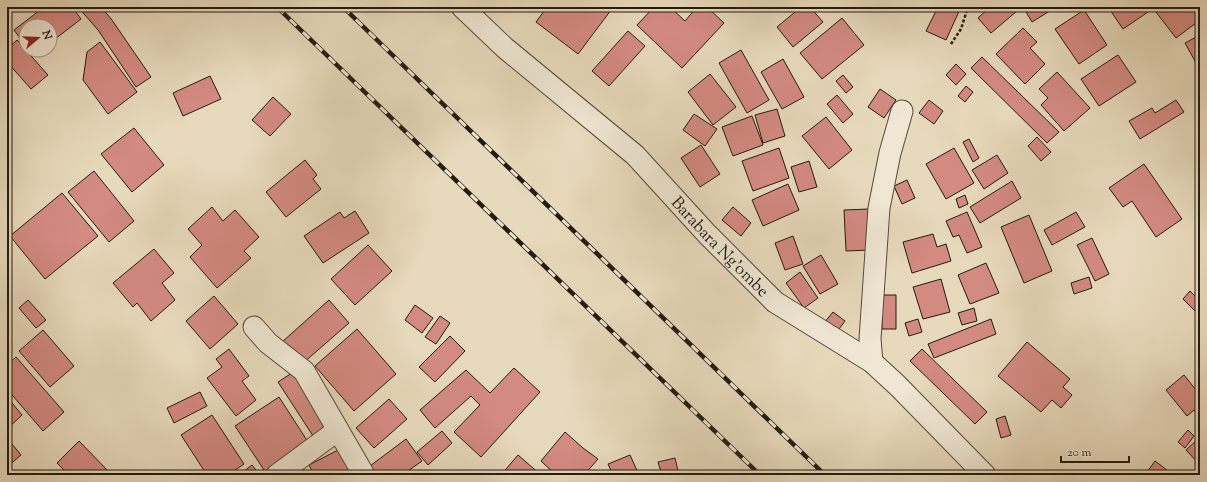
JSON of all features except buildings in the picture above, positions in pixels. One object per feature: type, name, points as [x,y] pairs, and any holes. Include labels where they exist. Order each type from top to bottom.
[{"type":"street","name":"Barabara Ng'ombe","points":[[462,7],[505,48],[635,155],[707,234],[775,302],[872,362],[898,386],[985,475]]},
{"type":"street","points":[[872,362],[870,338],[879,208],[890,153],[902,110]]},
{"type":"street","points":[[254,327],[268,342],[304,371],[364,475]]},
{"type":"street","points":[[278,475],[338,430]]},
{"type":"path","points":[[951,44],[961,29],[968,7]]},
{"type":"railway","points":[[277,7],[760,475]]},
{"type":"railway","points":[[343,7],[825,475]]}]
